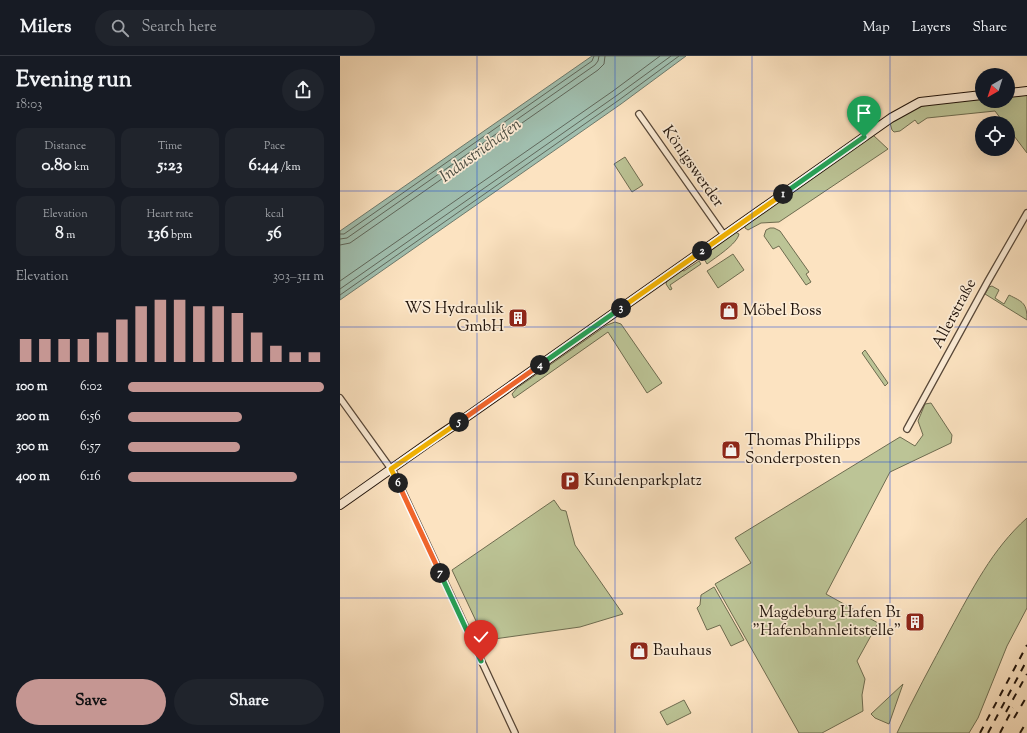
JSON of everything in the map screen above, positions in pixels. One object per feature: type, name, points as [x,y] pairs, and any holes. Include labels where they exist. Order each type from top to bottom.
[{"type":"main road","points":[[1015,92],[1027,91]]},
{"type":"main road","points":[[340,505],[891,118],[920,102],[975,96]]},
{"type":"street","name":"Königswerder","points":[[639,114],[724,235]]},
{"type":"street","name":"Allerstraße","points":[[907,429],[1027,212]]},
{"type":"street","points":[[340,398],[391,469],[515,733]]},
{"type":"green space","points":[[1027,95],[1027,153],[1015,137],[1015,116],[999,116],[995,111],[927,118],[918,124],[915,120],[900,131],[894,132],[890,123],[914,109],[939,103],[975,100],[975,108],[1015,108],[1015,96]]},
{"type":"green space","points":[[873,135],[888,149],[779,222],[761,223],[748,230],[745,228],[745,225]]},
{"type":"green space","points":[[625,157],[643,185],[632,192],[614,164]]},
{"type":"green space","points":[[774,228],[780,231],[809,272],[806,274],[811,282],[806,285],[779,246],[773,249],[764,236],[766,230]]},
{"type":"green space","points":[[735,232],[739,234],[734,242],[707,264],[703,257]]},
{"type":"green space","points":[[733,254],[744,270],[718,288],[707,271]]},
{"type":"green space","points":[[699,261],[701,264],[670,285],[672,289],[670,290],[666,284],[667,281],[681,270],[684,271]]},
{"type":"green space","points":[[992,286],[999,290],[995,298],[1004,304],[1009,295],[1018,299],[1025,306],[1027,320],[985,294],[989,287]]},
{"type":"green space","points":[[615,322],[621,324],[662,383],[647,393],[608,332],[514,398],[512,394],[517,388],[607,325]]},
{"type":"green space","points":[[865,350],[888,383],[885,386],[862,353]]},
{"type":"green space","points":[[931,403],[952,435],[951,443],[890,472],[826,594],[878,623],[857,661],[865,679],[862,695],[863,711],[822,733],[799,733],[715,584],[751,563],[735,538],[900,437],[915,446],[923,435],[918,421],[925,404]]},
{"type":"green space","points":[[554,500],[561,510],[566,511],[575,545],[623,614],[580,627],[487,640],[484,638],[452,570]]},
{"type":"green space","points":[[1027,518],[1027,608],[1007,646],[978,718],[969,733],[897,733],[923,681],[975,585],[1003,543]]},
{"type":"green space","points":[[714,587],[744,640],[731,646],[720,625],[707,630],[697,608],[700,605],[701,595]]},
{"type":"green space","points":[[903,684],[889,724],[875,718],[871,714]]},
{"type":"green space","points":[[684,700],[691,713],[667,725],[660,712]]},
{"type":"water","name":"Industriehafen","points":[[592,56],[686,56],[621,104],[340,300],[340,231]]},
{"type":"railway","points":[[980,733],[1027,645]]},
{"type":"railway","points":[[988,733],[1027,660]]},
{"type":"railway","points":[[1006,712],[1027,674]]},
{"type":"railway","points":[[1014,718],[1027,696]]},
{"type":"railway","points":[[1000,733],[1013,708]]},
{"type":"railway","points":[[1020,733],[1027,721]]},
{"type":"place","name":"Möbel Boss","points":[[729,311]]},
{"type":"place","name":"WS Hydraulik GmbH","points":[[518,318]]},
{"type":"place","name":"Thomas Philipps Sonderposten","points":[[731,450]]},
{"type":"place","name":"Kundenparkplatz","points":[[570,481]]},
{"type":"place","name":"Magdeburg Hafen B1 \"Hafenbahnleitstelle\"","points":[[915,622]]},
{"type":"place","name":"Bauhaus","points":[[639,651]]},
{"type":"route","points":[[481,661],[391,469],[864,137]]}]
